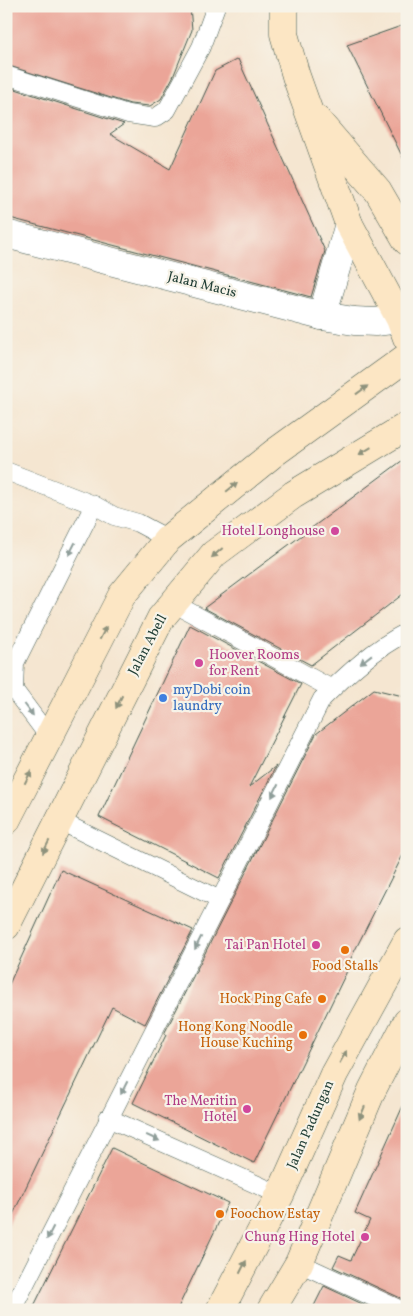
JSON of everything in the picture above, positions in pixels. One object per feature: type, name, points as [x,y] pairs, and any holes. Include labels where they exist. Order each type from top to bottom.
[{"type":"main road","points":[[284,6],[284,34],[306,107],[348,224],[403,328]]},
{"type":"main road","points":[[306,107],[378,191],[407,241]]},
{"type":"main road","points":[[8,813],[122,595],[168,539],[274,453],[407,358]]},
{"type":"main road","name":"Jalan Abell","points":[[6,926],[161,618],[173,603],[214,554],[293,495],[407,426]]},
{"type":"main road","name":"Jalan Padungan","points":[[220,1310],[280,1195],[334,1074],[407,942]]},
{"type":"main road","points":[[271,1310],[299,1263],[372,1090],[407,1022]]},
{"type":"street","points":[[322,316],[348,224]]},
{"type":"street","name":"Jalan Macis","points":[[6,234],[322,316],[375,322],[403,328]]},
{"type":"lane","points":[[6,75],[128,114],[155,118],[167,110],[201,47],[216,6]]},
{"type":"lane","points":[[6,471],[94,505],[114,516],[138,523],[168,539]]},
{"type":"lane","points":[[49,737],[14,690],[14,663],[94,505]]},
{"type":"lane","points":[[173,603],[332,689]]},
{"type":"lane","points":[[12,1310],[322,699],[344,676],[388,642],[407,632]]},
{"type":"lane","points":[[60,821],[220,900]]},
{"type":"lane","points":[[108,1118],[280,1195]]},
{"type":"lane","points":[[299,1263],[401,1310]]},
{"type":"building","points":[[6,6],[190,6],[192,30],[173,77],[161,99],[150,106],[130,104],[6,65]]},
{"type":"building","points":[[407,24],[407,166],[347,45]]},
{"type":"building","points":[[238,59],[325,251],[311,297],[6,217],[6,86],[124,124],[110,134],[170,169],[215,71]]},
{"type":"building","points":[[407,457],[407,591],[311,665],[204,608]]},
{"type":"building","points":[[190,625],[301,684],[249,787],[276,766],[219,878],[99,817]]},
{"type":"building","points":[[374,689],[407,697],[407,847],[347,966],[349,967],[254,1163],[133,1103],[166,1035],[164,1034],[316,734]]},
{"type":"building","points":[[61,870],[193,930],[145,1024],[112,1007],[6,1229],[6,991]]},
{"type":"building","points":[[407,1097],[407,1301],[333,1267],[339,1255],[351,1260],[370,1220],[355,1213]]},
{"type":"building","points":[[112,1148],[228,1203],[177,1310],[32,1310]]},
{"type":"building","points":[[324,1286],[375,1310],[312,1310]]},
{"type":"place","name":"Hotel Longhouse","points":[[335,531]]},
{"type":"place","name":"Hoover Rooms for Rent","points":[[199,663]]},
{"type":"place","name":"myDobi coin laundry","points":[[163,698]]},
{"type":"place","name":"Tai Pan Hotel","points":[[316,945]]},
{"type":"place","name":"Food Stalls","points":[[345,950]]},
{"type":"place","name":"Hock Ping Cafe","points":[[322,999]]},
{"type":"place","name":"Hong Kong Noodle House Kuching","points":[[303,1035]]},
{"type":"place","name":"The Meritin Hotel","points":[[247,1109]]},
{"type":"place","name":"Foochow Estay","points":[[220,1214]]},
{"type":"place","name":"Chung Hing Hotel","points":[[365,1237]]}]
